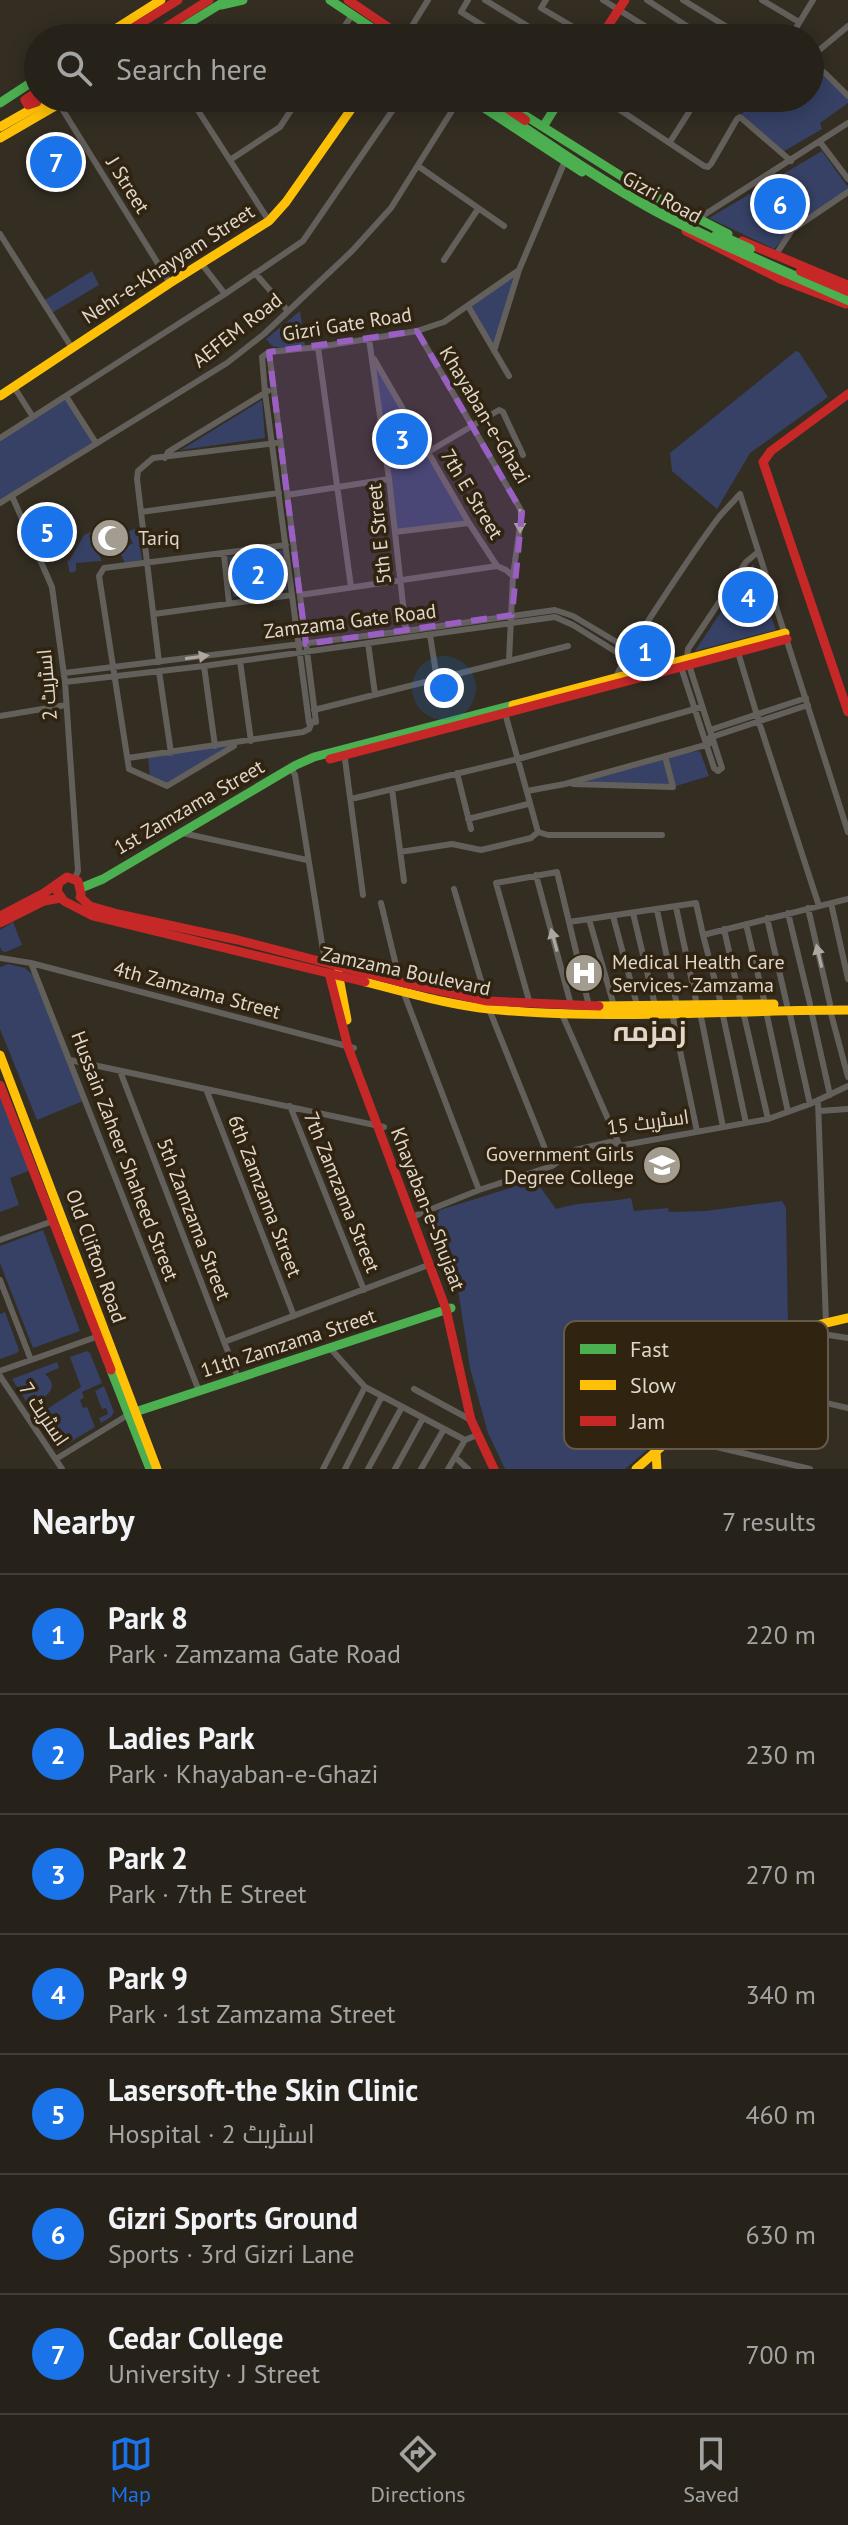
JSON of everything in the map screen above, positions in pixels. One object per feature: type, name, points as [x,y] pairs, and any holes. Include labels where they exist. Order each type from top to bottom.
[{"type":"main road","points":[[123,24],[161,0]]},
{"type":"main road","points":[[139,24],[178,0]]},
{"type":"main road","points":[[176,24],[218,2],[243,0]]},
{"type":"main road","points":[[330,0],[380,24]]},
{"type":"main road","points":[[348,0],[356,12]]},
{"type":"main road","points":[[186,24],[218,2]]},
{"type":"main road","points":[[609,24],[622,5]]},
{"type":"main road","points":[[0,104],[24,88]]},
{"type":"main road","points":[[0,104],[24,95]]},
{"type":"main road","points":[[0,127],[32,112]]},
{"type":"main road","points":[[0,138],[39,112]]},
{"type":"main road","name":"Nehr-e-Khayyam Street","points":[[0,396],[269,221],[286,202],[349,112]]},
{"type":"main road","name":"Gizri Road","points":[[490,112],[565,162],[686,231],[780,279],[848,302]]},
{"type":"main road","points":[[501,112],[657,212],[848,302]]},
{"type":"main road","points":[[513,112],[649,201],[766,256],[848,288]]},
{"type":"main road","name":"Gizri Road","points":[[521,112],[630,184],[696,220],[848,288]]},
{"type":"main road","points":[[543,127],[552,112]]},
{"type":"main road","points":[[848,394],[771,451],[763,462],[848,712]]},
{"type":"main road","name":"1st Zamzama Street","points":[[79,888],[103,879],[314,757],[319,761],[786,636]]},
{"type":"main road","name":"1st Zamzama Street","points":[[465,720],[505,713],[535,702]]},
{"type":"main road","points":[[0,916],[67,877],[79,888],[73,901],[44,901],[0,923]]},
{"type":"main road","points":[[59,883],[57,891],[62,900]]},
{"type":"main road","name":"Zamzama Boulevard","points":[[79,888],[90,906],[238,940],[402,986]]},
{"type":"main road","name":"Zamzama Boulevard","points":[[62,900],[88,915],[213,943],[334,976],[402,986],[488,1005],[561,1012],[848,1007]]},
{"type":"main road","name":"Khayaban-e-Shujaat","points":[[331,964],[351,1047],[449,1308],[479,1426],[497,1469]]},
{"type":"main road","name":"Zamzama Boulevard","points":[[488,1005],[655,1005],[674,1009]]},
{"type":"main road","name":"Old Clifton Road","points":[[0,1055],[150,1469]]},
{"type":"main road","name":"Old Clifton Road","points":[[0,1085],[59,1219]]},
{"type":"main road","name":"Khayaban-e-Shujaat","points":[[415,1216],[449,1308],[471,1420],[497,1469]]},
{"type":"main road","name":"11th Zamzama Street","points":[[131,1413],[449,1308]]},
{"type":"main road","points":[[828,1323],[848,1318]]},
{"type":"main road","name":"Old Clifton Road","points":[[131,1413],[157,1469]]},
{"type":"main road","points":[[636,1469],[659,1449]]},
{"type":"main road","points":[[656,1452],[657,1469]]},
{"type":"street","points":[[414,24],[428,0]]},
{"type":"street","points":[[468,0],[461,12],[480,24]]},
{"type":"street","points":[[485,0],[524,24]]},
{"type":"street","points":[[546,0],[541,8],[568,24]]},
{"type":"street","points":[[603,0],[622,5],[646,24]]},
{"type":"street","points":[[647,0],[684,24]]},
{"type":"street","points":[[683,0],[722,24]]},
{"type":"street","points":[[762,0],[799,22],[809,1]]},
{"type":"street","points":[[824,46],[848,26]]},
{"type":"street","points":[[824,72],[848,96]]},
{"type":"street","name":"J Street","points":[[64,112],[170,283]]},
{"type":"street","points":[[199,112],[269,221]]},
{"type":"street","points":[[230,160],[280,127],[290,112]]},
{"type":"street","points":[[0,438],[303,241],[391,112]]},
{"type":"street","name":"AEFEM Road","points":[[0,503],[227,363],[264,334],[352,251],[391,208],[451,112]]},
{"type":"street","points":[[624,112],[708,167],[740,117],[791,161]]},
{"type":"street","points":[[670,142],[689,112]]},
{"type":"street","points":[[686,231],[696,220],[848,123]]},
{"type":"street","points":[[820,142],[848,179]]},
{"type":"street","points":[[494,351],[519,270],[565,162],[574,148]]},
{"type":"street","points":[[418,166],[504,226]]},
{"type":"street","points":[[775,256],[792,230],[848,192]]},
{"type":"street","points":[[444,260],[478,209]]},
{"type":"street","points":[[1,239],[72,348]]},
{"type":"street","points":[[201,263],[225,294]]},
{"type":"street","name":"Gizri Gate Road","points":[[269,391],[269,352],[417,331],[444,322],[519,270]]},
{"type":"street","points":[[255,273],[288,311]]},
{"type":"street","points":[[468,306],[509,376]]},
{"type":"street","name":"Khayaban-e-Ghazi","points":[[417,331],[522,512],[513,576],[509,660]]},
{"type":"street","name":"5th E Street","points":[[369,339],[406,631]]},
{"type":"street","points":[[318,347],[351,587]]},
{"type":"street","name":"7th E Street","points":[[373,356],[497,566]]},
{"type":"street","points":[[14,387],[33,417]]},
{"type":"street","points":[[128,758],[303,732],[309,729],[312,722],[316,722],[269,391],[168,452],[165,458]]},
{"type":"street","points":[[66,396],[96,443]]},
{"type":"street","points":[[428,452],[500,410],[523,455]]},
{"type":"street","points":[[159,662],[138,471],[153,458],[276,442]]},
{"type":"street","points":[[141,512],[389,479]]},
{"type":"street","points":[[283,494],[286,545],[293,571]]},
{"type":"street","points":[[616,681],[630,650],[719,517],[740,494],[848,832]]},
{"type":"street","name":"اسٹریٹ 2","points":[[12,496],[52,587],[65,682],[79,888]]},
{"type":"street","points":[[395,532],[469,523]]},
{"type":"street","points":[[240,743],[167,786],[129,769],[99,576],[104,568],[286,545]]},
{"type":"street","points":[[709,739],[686,663],[688,649],[746,562],[758,552]]},
{"type":"street","points":[[224,554],[229,603]]},
{"type":"street","points":[[154,614],[497,566],[513,576]]},
{"type":"street","name":"Zamzama Gate Road","points":[[64,673],[222,653],[351,642],[406,631],[559,610],[630,650]]},
{"type":"street","name":"Zamzama Gate Road","points":[[351,642],[368,643],[559,617],[626,658]]},
{"type":"street","points":[[430,635],[437,679]]},
{"type":"street","points":[[368,643],[375,694]]},
{"type":"street","points":[[314,710],[568,646]]},
{"type":"street","points":[[303,647],[309,723],[312,722]]},
{"type":"street","name":"Zamzama Gate Road","points":[[65,682],[240,661],[303,647]]},
{"type":"street","points":[[737,649],[819,906]]},
{"type":"street","points":[[222,653],[223,663]]},
{"type":"street","points":[[240,661],[251,741]]},
{"type":"street","points":[[138,665],[139,673]]},
{"type":"street","points":[[204,666],[215,746]]},
{"type":"street","points":[[159,671],[171,753]]},
{"type":"street","points":[[527,791],[565,784],[665,756],[807,702]]},
{"type":"street","points":[[0,716],[66,705]]},
{"type":"street","points":[[351,799],[518,759],[698,708]]},
{"type":"street","points":[[505,713],[538,832]]},
{"type":"street","points":[[344,752],[363,895]]},
{"type":"street","points":[[565,784],[673,787],[665,756]]},
{"type":"street","points":[[291,768],[295,775],[307,860],[331,964]]},
{"type":"street","points":[[457,773],[471,829]]},
{"type":"street","points":[[392,789],[404,881]]},
{"type":"street","points":[[468,819],[528,804]]},
{"type":"street","points":[[400,852],[452,844],[481,850],[531,838],[538,832],[662,835]]},
{"type":"street","points":[[182,833],[307,860]]},
{"type":"street","points":[[530,1004],[496,883],[557,872],[589,1006]]},
{"type":"street","points":[[536,875],[571,1005]]},
{"type":"street","points":[[454,889],[488,1005],[552,1166]]},
{"type":"street","points":[[703,935],[848,899]]},
{"type":"street","points":[[381,903],[402,986],[479,1190]]},
{"type":"street","points":[[569,922],[696,903],[746,1123]]},
{"type":"street","points":[[831,903],[848,979]]},
{"type":"street","points":[[676,907],[723,1127]]},
{"type":"street","points":[[808,908],[848,1077]]},
{"type":"street","points":[[657,910],[697,1131]]},
{"type":"street","points":[[633,913],[655,1005]]},
{"type":"street","points":[[788,913],[830,1095]]},
{"type":"street","points":[[613,916],[637,1005]]},
{"type":"street","points":[[767,918],[810,1104]]},
{"type":"street","points":[[589,919],[614,1006]]},
{"type":"street","points":[[746,924],[788,1112]]},
{"type":"street","points":[[724,929],[768,1119]]},
{"type":"street","points":[[0,958],[31,963]]},
{"type":"street","name":"4th Zamzama Street","points":[[31,963],[351,1047]]},
{"type":"street","name":"Hussain Zaheer Shaheed Street","points":[[31,963],[199,1391]]},
{"type":"street","points":[[561,1012],[620,1144]]},
{"type":"street","points":[[70,1060],[381,1126]]},
{"type":"street","name":"5th Zamzama Street","points":[[120,1071],[238,1378]]},
{"type":"street","name":"اسٹریٹ 15","points":[[415,1216],[479,1190],[552,1166],[575,1150],[768,1119],[818,1101],[848,1086]]},
{"type":"street","name":"6th Zamzama Street","points":[[206,1089],[294,1316]]},
{"type":"street","points":[[818,1101],[826,1321]]},
{"type":"street","name":"7th Zamzama Street","points":[[290,1106],[364,1290]]},
{"type":"street","points":[[819,1111],[848,1109]]},
{"type":"street","points":[[0,1240],[59,1219]]},
{"type":"street","points":[[224,1342],[431,1264]]},
{"type":"street","points":[[0,1280],[31,1360]]},
{"type":"street","points":[[828,1335],[848,1338]]},
{"type":"street","points":[[0,1374],[101,1336]]},
{"type":"street","points":[[329,1347],[365,1387],[465,1440]]},
{"type":"street","name":"اسٹریٹ 7","points":[[0,1374],[62,1469]]},
{"type":"street","points":[[323,1469],[365,1387]]},
{"type":"street","points":[[414,1389],[471,1420]]},
{"type":"street","points":[[345,1469],[382,1396]]},
{"type":"street","points":[[828,1403],[848,1408]]},
{"type":"street","points":[[368,1469],[402,1407]]},
{"type":"street","points":[[56,1459],[131,1413]]},
{"type":"street","points":[[395,1469],[423,1418]]},
{"type":"street","points":[[421,1469],[444,1429]]},
{"type":"street","points":[[448,1469],[465,1440],[477,1435]]},
{"type":"street","points":[[724,1449],[810,1469]]},
{"type":"street","points":[[455,1457],[468,1469]]},
{"type":"highlighted area","points":[[417,331],[522,512],[512,615],[306,644],[269,352]]},
{"type":"shaded area","points":[[824,74],[848,96],[848,103],[820,123],[822,129],[781,153],[740,117],[743,112],[824,112]]},
{"type":"shaded area","points":[[822,151],[848,190],[793,227],[774,249],[709,218]]},
{"type":"shaded area","points":[[519,270],[494,351],[468,306]]},
{"type":"shaded area","points":[[92,271],[99,285],[50,314],[43,301]]},
{"type":"shaded area","points":[[300,311],[305,346],[285,349],[272,346],[266,339]]},
{"type":"shaded area","points":[[796,351],[828,397],[750,453],[717,509],[672,471],[670,453]]},
{"type":"shaded area","points":[[373,356],[469,523],[395,532]]},
{"type":"shaded area","points":[[66,396],[96,443],[0,502],[0,438]]},
{"type":"shaded area","points":[[262,400],[265,438],[181,450]]},
{"type":"shaded area","points":[[137,528],[142,560],[125,563],[119,551],[133,543],[127,532]]},
{"type":"shaded area","points":[[93,531],[89,536],[102,561],[76,563],[76,571],[70,573],[67,560],[84,535]]},
{"type":"shaded area","points":[[283,550],[287,590],[233,597],[228,557]]},
{"type":"shaded area","points":[[753,564],[776,630],[695,651]]},
{"type":"shaded area","points":[[642,643],[665,659],[631,668],[628,666]]},
{"type":"shaded area","points":[[240,743],[167,786],[150,778],[148,756]]},
{"type":"shaded area","points":[[700,751],[709,776],[673,787],[565,784],[665,756]]},
{"type":"shaded area","points":[[13,922],[22,945],[2,951],[0,930]]},
{"type":"shaded area","points":[[8,964],[25,968],[33,975],[83,1101],[37,1120],[0,1029],[0,967]]},
{"type":"shaded area","points":[[0,1085],[34,1169],[10,1178],[19,1205],[0,1212]]},
{"type":"shaded area","points":[[535,1180],[556,1209],[631,1198],[634,1211],[668,1208],[669,1212],[706,1211],[782,1201],[786,1208],[788,1321],[564,1321],[564,1449],[648,1449],[625,1469],[505,1469],[488,1433],[470,1368],[458,1289],[433,1226],[440,1210]]},
{"type":"shaded area","points":[[43,1230],[80,1331],[33,1348],[0,1263],[0,1246]]},
{"type":"shaded area","points":[[5,1312],[19,1350],[0,1359],[0,1314]]},
{"type":"shaded area","points":[[87,1351],[102,1383],[82,1392],[84,1398],[80,1400],[83,1408],[87,1407],[95,1427],[57,1450],[12,1379],[57,1362],[59,1368],[45,1374],[52,1384],[49,1392],[31,1406],[36,1413],[42,1409],[44,1411],[81,1387],[70,1357]]},
{"type":"shaded area","points":[[104,1386],[114,1412],[101,1423],[99,1418],[108,1414],[106,1408],[102,1409],[95,1391]]},
{"type":"traffic: fast","points":[[188,24],[227,0]]},
{"type":"traffic: fast","points":[[221,5],[243,0]]},
{"type":"traffic: fast","points":[[330,0],[366,24]]},
{"type":"traffic: fast","points":[[0,103],[24,87]]},
{"type":"traffic: fast","points":[[490,112],[582,172]]},
{"type":"traffic: fast","points":[[501,112],[654,210],[848,300]]},
{"type":"traffic: fast","points":[[543,127],[552,112]]},
{"type":"traffic: fast","points":[[521,113],[648,193],[728,234]]},
{"type":"traffic: fast","points":[[717,234],[750,249]]},
{"type":"traffic: fast","points":[[81,888],[103,879],[314,757],[513,705]]},
{"type":"traffic: fast","points":[[135,1412],[451,1308]]},
{"type":"traffic: fast","points":[[111,1370],[150,1469]]},
{"type":"traffic: slow","points":[[123,24],[161,0]]},
{"type":"traffic: slow","points":[[0,127],[26,112]]},
{"type":"traffic: slow","points":[[0,138],[45,112]]},
{"type":"traffic: slow","points":[[0,396],[269,221],[286,202],[349,112]]},
{"type":"traffic: slow","points":[[513,705],[785,633]]},
{"type":"traffic: slow","points":[[338,972],[347,1020]]},
{"type":"traffic: slow","points":[[365,982],[458,1004],[534,1012],[624,1015],[848,1010]]},
{"type":"traffic: slow","points":[[599,1006],[774,1004]]},
{"type":"traffic: slow","points":[[0,1055],[157,1469]]},
{"type":"traffic: slow","points":[[828,1323],[848,1318]]},
{"type":"traffic: slow","points":[[636,1469],[659,1449]]},
{"type":"traffic: slow","points":[[656,1452],[657,1469]]},
{"type":"traffic: jam","points":[[139,24],[178,0]]},
{"type":"traffic: jam","points":[[171,24],[209,0]]},
{"type":"traffic: jam","points":[[348,0],[383,24]]},
{"type":"traffic: jam","points":[[609,24],[625,0]]},
{"type":"traffic: jam","points":[[513,112],[525,120]]},
{"type":"traffic: jam","points":[[686,231],[780,279],[846,304]]},
{"type":"traffic: jam","points":[[742,241],[848,285]]},
{"type":"traffic: jam","points":[[801,271],[848,291]]},
{"type":"traffic: jam","points":[[848,394],[771,451],[763,462],[848,712]]},
{"type":"traffic: jam","points":[[330,759],[787,639]]},
{"type":"traffic: jam","points":[[0,916],[67,877],[78,881],[81,894]]},
{"type":"traffic: jam","points":[[59,883],[57,891],[64,901],[93,916],[365,982]]},
{"type":"traffic: jam","points":[[80,897],[90,906],[118,914],[487,1001],[599,1006]]},
{"type":"traffic: jam","points":[[0,923],[44,901],[61,898]]},
{"type":"traffic: jam","points":[[329,973],[348,1047],[446,1309],[471,1420],[494,1469]]},
{"type":"traffic: jam","points":[[0,1085],[111,1370]]},
{"type":"place","name":"Cedar College","points":[[56,162]]},
{"type":"place","name":"Gizri Sports Ground","points":[[780,204]]},
{"type":"place","name":"Park 2","points":[[402,439]]},
{"type":"place","name":"Lasersoft-the Skin Clinic","points":[[47,532]]},
{"type":"place","name":"Tariq","points":[[110,538]]},
{"type":"place","name":"Ladies Park","points":[[258,574]]},
{"type":"place","name":"Park 9","points":[[748,597]]},
{"type":"place","name":"Park 8","points":[[645,651]]},
{"type":"place","name":"Medical Health Care Services- Zamzama","points":[[584,973]]},
{"type":"place","name":"Government Girls Degree College","points":[[662,1165]]},
{"type":"district","name":"زمزمہ","points":[[650,1030]]}]
